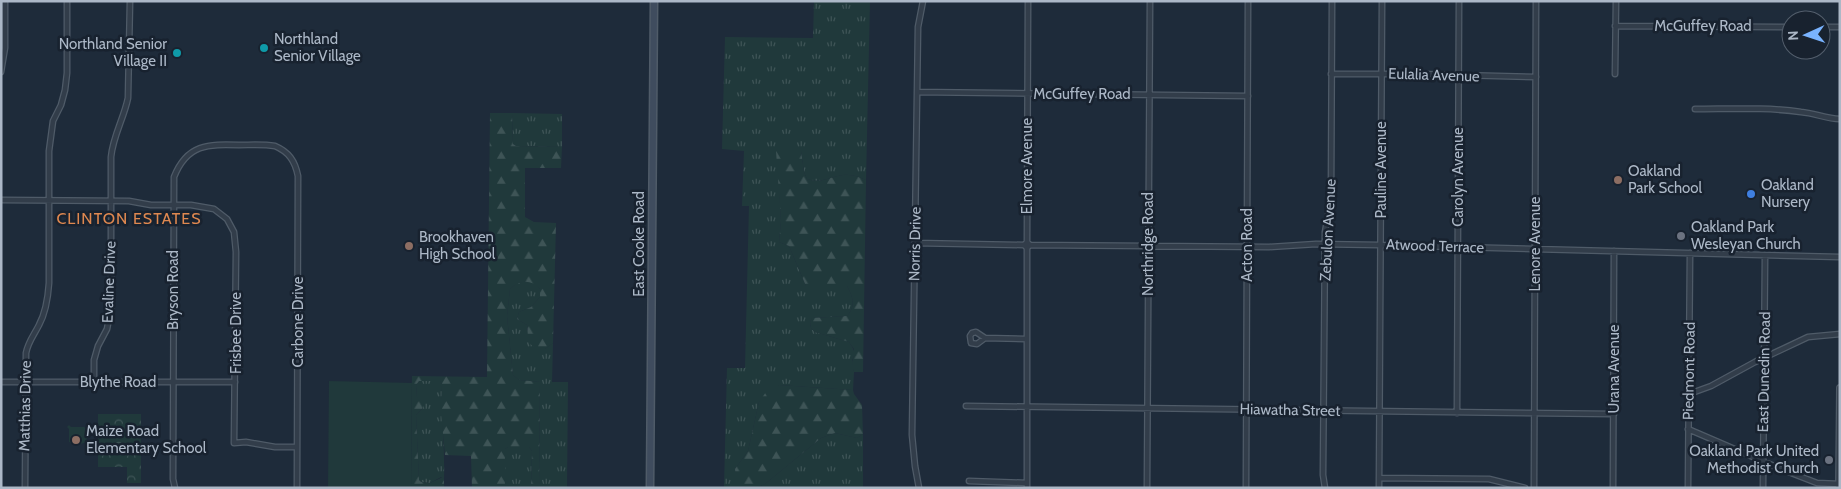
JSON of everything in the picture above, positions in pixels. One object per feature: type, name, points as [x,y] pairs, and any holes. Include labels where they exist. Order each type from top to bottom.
[{"type":"main road","name":"East Cooke Road","points":[[650,488],[654,1]]},
{"type":"street","points":[[1,72],[5,48],[3,20],[5,1]]},
{"type":"street","name":"Matthias Drive","points":[[24,488],[26,353],[28,343],[39,326],[47,304],[49,283],[51,132],[65,90],[67,73],[67,1]]},
{"type":"street","name":"Evaline Drive","points":[[94,382],[95,352],[108,329],[110,321],[112,146],[126,109],[128,98],[130,1]]},
{"type":"street","name":"Norris Drive","points":[[919,488],[912,435],[918,27],[923,1]]},
{"type":"street","name":"Elmore Avenue","points":[[1027,485],[1028,1]]},
{"type":"street","name":"Northridge Road","points":[[1147,488],[1150,1]]},
{"type":"street","name":"Acton Road","points":[[1246,488],[1248,1]]},
{"type":"street","name":"Zebulon Avenue","points":[[1325,488],[1323,475],[1325,226],[1331,199],[1332,1]]},
{"type":"street","name":"Pauline Avenue","points":[[1379,488],[1382,1]]},
{"type":"street","name":"Carolyn Avenue","points":[[1457,413],[1459,1]]},
{"type":"street","name":"Lenore Avenue","points":[[1534,488],[1536,1]]},
{"type":"street","points":[[1615,74],[1616,1]]},
{"type":"street","name":"McGuffey Road","points":[[1616,26],[1781,27]]},
{"type":"street","name":"Eulalia Avenue","points":[[1332,74],[1536,78]]},
{"type":"street","name":"McGuffey Road","points":[[917,92],[1248,96]]},
{"type":"street","points":[[1695,109],[1783,110],[1809,113],[1824,118],[1840,119]]},
{"type":"street","name":"Bryson Road","points":[[175,488],[172,478],[174,177],[185,157],[194,150],[205,146],[267,145],[283,150],[292,158]]},
{"type":"street","name":"Carbone Drive","points":[[292,158],[298,176],[297,488]]},
{"type":"street","name":"Frisbee Drive","points":[[1,200],[111,200],[151,205],[191,205],[214,209],[226,218],[234,232],[236,252],[234,443],[246,442],[275,447],[297,447]]},
{"type":"street","name":"Atwood Terrace","points":[[915,243],[1247,246],[1325,244],[1840,257]]},
{"type":"street","name":"Urana Avenue","points":[[1613,488],[1614,251]]},
{"type":"street","name":"Piedmont Road","points":[[1688,488],[1690,254]]},
{"type":"street","name":"East Dunedin Road","points":[[1763,488],[1765,256]]},
{"type":"street","points":[[1688,394],[1712,386],[1808,337],[1840,334]]},
{"type":"street","points":[[985,338],[1026,339]]},
{"type":"street","name":"Blythe Road","points":[[1,382],[235,382]]},
{"type":"street","points":[[1688,429],[1817,483],[1839,485],[1840,388]]},
{"type":"street","name":"Hiawatha Street","points":[[966,406],[1324,410],[1380,413],[1614,414]]},
{"type":"street","points":[[1379,478],[1489,478],[1524,488]]},
{"type":"street","points":[[968,481],[1027,485]]},
{"type":"green space","points":[[814,1],[870,1],[866,180],[846,175],[821,180],[807,179],[801,151],[777,151],[781,221],[779,242],[789,246],[806,286],[847,286],[849,290],[853,305],[847,316],[812,318],[810,322],[811,328],[815,332],[849,342],[852,346],[854,353],[852,360],[854,372],[853,390],[779,385],[759,402],[748,451],[735,469],[740,488],[692,488],[724,487],[727,368],[745,368],[749,206],[742,206],[744,151],[722,149],[725,37],[813,38]]},
{"type":"green space","points":[[490,113],[512,113],[513,144],[516,146],[562,147],[561,168],[525,168],[525,217],[534,222],[556,223],[553,343],[545,349],[539,350],[528,340],[527,325],[517,319],[519,312],[531,307],[540,297],[540,289],[537,286],[529,282],[522,282],[510,289],[507,316],[513,375],[519,380],[540,382],[539,488],[531,488],[532,451],[529,447],[508,447],[505,449],[505,488],[472,488],[471,456],[445,455],[441,413],[442,384],[440,381],[419,381],[416,385],[417,397],[425,402],[423,408],[416,415],[419,480],[430,483],[443,477],[444,488],[411,488],[412,376],[487,377]]},
{"type":"green space","points":[[512,113],[562,114],[562,147],[516,146],[513,144]]},
{"type":"green space","points":[[776,151],[801,151],[807,179],[821,180],[846,175],[866,180],[863,372],[854,372],[852,360],[854,349],[849,342],[815,332],[811,328],[810,322],[812,318],[847,316],[852,309],[852,298],[847,286],[806,286],[789,246],[779,242],[781,221]]},
{"type":"green space","points":[[527,281],[535,283],[540,289],[540,297],[531,307],[519,312],[517,319],[527,325],[527,330],[545,349],[553,343],[552,382],[568,382],[567,488],[539,488],[540,382],[519,380],[513,375],[507,316],[510,289],[517,283]]},
{"type":"green space","points":[[329,381],[412,383],[411,488],[328,488]]},
{"type":"green space","points":[[419,381],[440,381],[442,384],[444,479],[441,477],[430,483],[419,480],[416,415],[423,408],[417,397],[416,385]]},
{"type":"green space","points":[[779,385],[853,390],[862,405],[863,434],[857,438],[835,433],[821,438],[765,484],[755,488],[740,488],[736,479],[735,469],[748,451],[759,402],[766,392]]},
{"type":"green space","points":[[98,414],[141,414],[141,483],[127,483],[127,467],[98,467]]},
{"type":"green space","points":[[69,425],[71,427],[84,427],[87,429],[87,439],[84,443],[75,445],[69,442],[69,429],[67,427]]},
{"type":"green space","points":[[835,433],[857,438],[863,434],[863,488],[755,488],[765,484],[821,438]]},
{"type":"green space","points":[[508,447],[529,447],[532,451],[531,488],[505,488],[505,449]]},
{"type":"place","name":"Northland Senior Village","points":[[264,48]]},
{"type":"place","name":"Northland Senior Village II","points":[[177,53]]},
{"type":"place","name":"Oakland Park School","points":[[1618,180]]},
{"type":"place","name":"Oakland Nursery","points":[[1751,194]]},
{"type":"place","name":"Oakland Park Wesleyan Church","points":[[1681,236]]},
{"type":"place","name":"Brookhaven High School","points":[[409,246]]},
{"type":"place","name":"Maize Road Elementary School","points":[[76,440]]},
{"type":"place","name":"Oakland Park United Methodist Church","points":[[1829,460]]},
{"type":"district","name":"CLINTON ESTATES","points":[[129,218]]}]
